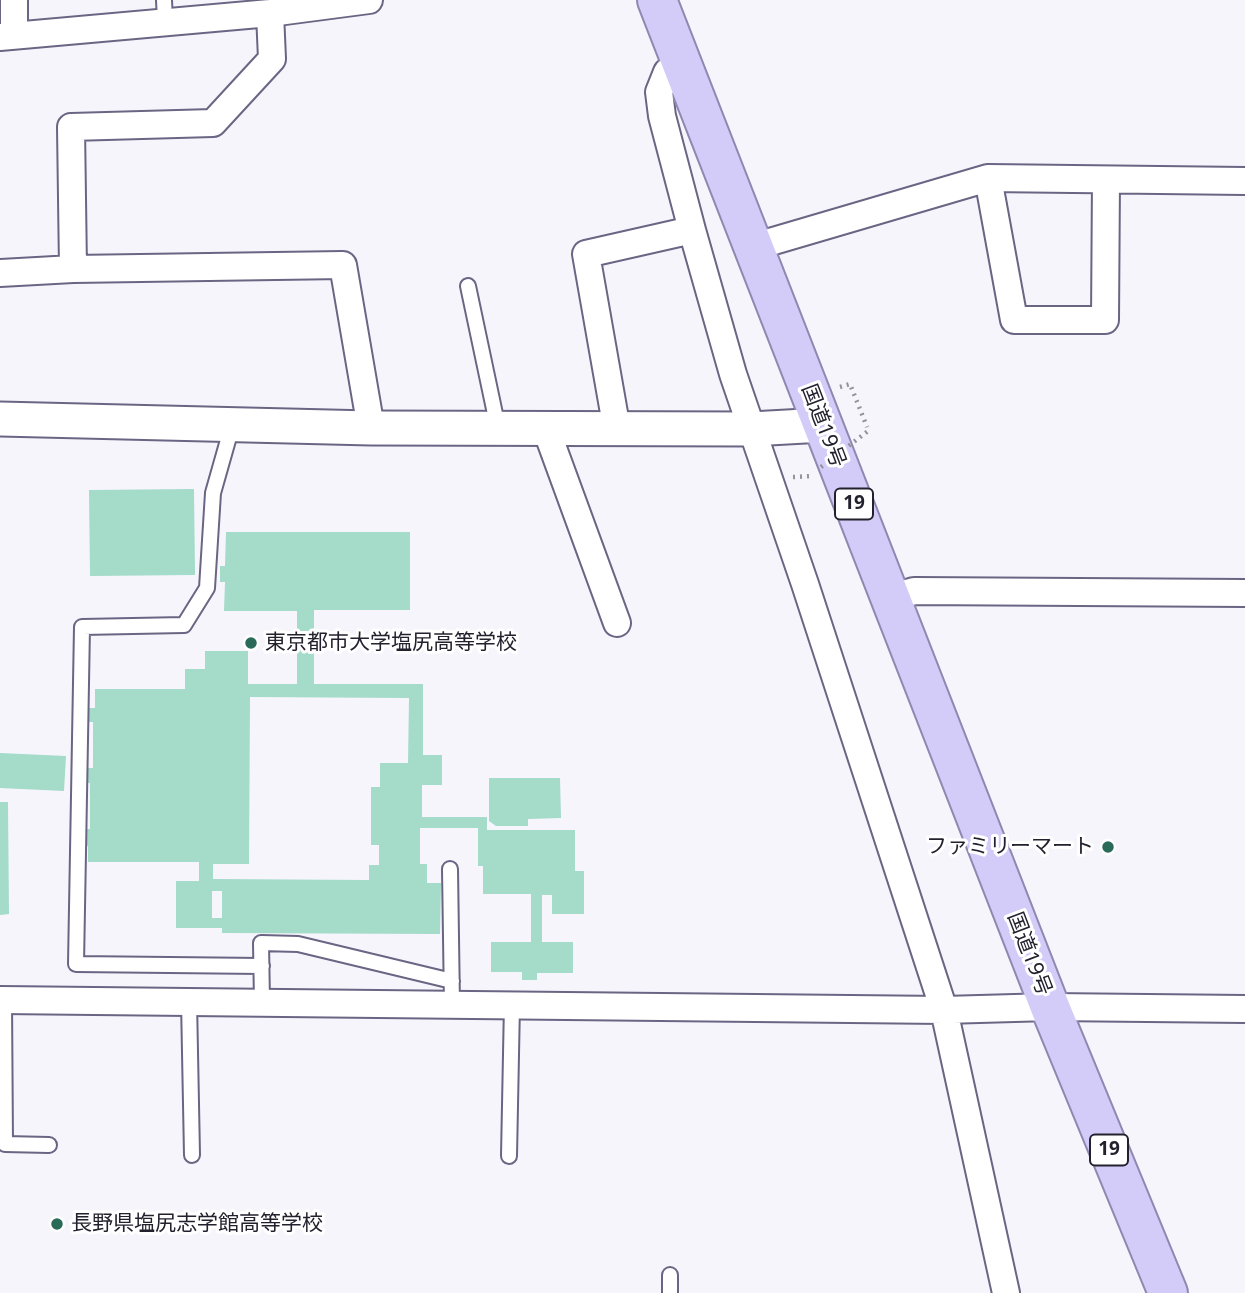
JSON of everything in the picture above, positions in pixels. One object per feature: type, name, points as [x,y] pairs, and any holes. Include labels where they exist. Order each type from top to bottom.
[{"type":"highway","name":"国道19号","points":[[657,0],[1050,1007],[1168,1293]]},
{"type":"highway","name":"国道19号","points":[[1050,1007],[1147,1293]]},
{"type":"street","points":[[14,0],[7,36],[165,10],[270,13],[369,0]]},
{"type":"street","points":[[73,268],[71,127],[213,123],[272,59],[270,13]]},
{"type":"street","points":[[682,64],[667,72],[659,92],[662,116],[692,230],[733,374],[805,584],[944,1010],[1006,1293]]},
{"type":"street","points":[[988,178],[1014,320],[1105,320],[1106,180]]},
{"type":"street","points":[[753,247],[988,178],[1245,181]]},
{"type":"street","points":[[617,430],[586,254],[692,230]]},
{"type":"street","points":[[0,273],[73,268],[343,265],[371,428]]},
{"type":"street","points":[[0,419],[371,428],[617,430],[751,429],[823,425]]},
{"type":"street","points":[[546,429],[617,623]]},
{"type":"street","points":[[890,598],[914,591],[1245,593]]},
{"type":"street","points":[[2,1000],[262,1002],[452,993],[512,1004],[944,1010],[1050,1007],[1245,1009]]},
{"type":"lane","points":[[468,286],[498,429]]},
{"type":"lane","points":[[232,424],[213,493],[207,588],[184,625],[82,627],[76,964],[262,966]]},
{"type":"lane","points":[[262,1002],[261,943],[298,944],[452,993],[450,869]]},
{"type":"lane","points":[[2,1000],[5,1144],[49,1145]]},
{"type":"lane","points":[[189,1001],[192,1156]]},
{"type":"lane","points":[[509,1156],[512,1004]]},
{"type":"lane","points":[[670,1275],[670,1293]]},
{"type":"path","points":[[811,467],[823,467],[868,431],[852,390]]},
{"type":"path","points":[[790,467],[790,477],[821,476]]},
{"type":"building","points":[[194,489],[195,575],[90,576],[89,490]]},
{"type":"building","points":[[226,532],[410,532],[410,610],[314,610],[314,684],[423,684],[423,755],[442,755],[442,785],[422,785],[422,817],[487,817],[487,830],[575,830],[575,871],[584,871],[584,914],[552,914],[552,895],[542,895],[542,942],[573,942],[573,973],[537,973],[537,980],[522,980],[522,972],[491,972],[491,942],[531,942],[531,894],[483,894],[483,866],[478,866],[478,828],[420,828],[420,864],[427,864],[427,883],[441,883],[440,934],[222,933],[222,928],[176,928],[176,881],[199,881],[199,862],[88,862],[88,846],[82,846],[82,829],[90,829],[90,783],[84,783],[84,768],[93,768],[93,722],[85,722],[85,708],[95,708],[95,689],[185,689],[185,669],[205,669],[205,651],[248,651],[248,684],[297,684],[297,611],[224,611],[225,582],[220,582],[220,566],[225,566]],"holes":[[[250,697],[409,698],[408,763],[380,763],[380,787],[371,787],[371,845],[379,845],[379,865],[369,865],[369,880],[213,879],[213,864],[249,864]],[[212,891],[222,891],[222,918],[212,918]]]},
{"type":"building","points":[[0,753],[66,756],[64,791],[0,788]]},
{"type":"building","points":[[489,778],[560,778],[561,818],[528,819],[528,826],[496,826],[489,821]]},
{"type":"building","points":[[0,802],[8,802],[9,914],[0,915]]},
{"type":"place","name":"東京都市大学塩尻高等学校","points":[[251,643]]},
{"type":"place","name":"ファミリーマート","points":[[1108,847]]},
{"type":"place","name":"長野県塩尻志学館高等学校","points":[[57,1224]]}]
